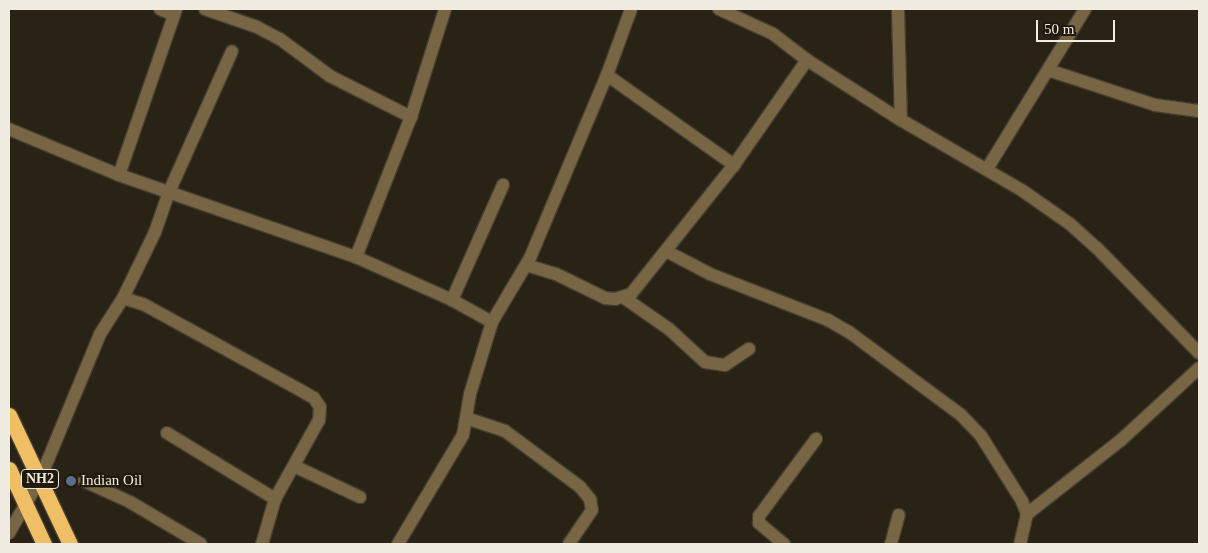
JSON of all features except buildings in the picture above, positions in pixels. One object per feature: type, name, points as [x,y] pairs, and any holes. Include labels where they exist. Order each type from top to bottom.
[{"type":"highway","name":"NH2","points":[[9,415],[70,544]]},
{"type":"highway","name":"NH2","points":[[9,469],[18,510],[44,544]]},
{"type":"street","points":[[119,175],[175,12],[160,9]]},
{"type":"street","points":[[206,9],[265,31],[330,76],[411,117]]},
{"type":"street","points":[[356,257],[411,117],[445,9]]},
{"type":"street","points":[[398,544],[459,444],[470,394],[492,322],[526,265],[607,75],[631,9]]},
{"type":"street","points":[[719,9],[756,24],[807,60],[901,120],[987,169],[1054,213],[1097,248],[1199,353]]},
{"type":"street","points":[[898,9],[901,120]]},
{"type":"street","points":[[987,169],[1084,9]]},
{"type":"street","points":[[9,533],[18,510],[40,479],[100,334],[123,298],[155,232],[169,192],[232,51]]},
{"type":"street","points":[[623,298],[636,289],[734,165],[807,60]]},
{"type":"street","points":[[1048,70],[1155,105],[1199,111]]},
{"type":"street","points":[[607,75],[734,165]]},
{"type":"street","points":[[9,129],[119,175],[356,257],[452,300],[492,322]]},
{"type":"street","points":[[452,300],[503,185]]},
{"type":"street","points":[[666,251],[710,274],[805,309],[848,332],[972,425],[1022,501],[1027,514],[1020,544]]},
{"type":"street","points":[[526,265],[556,274],[605,298],[623,298],[669,329],[705,362],[725,365],[749,349]]},
{"type":"street","points":[[123,298],[143,304],[314,398],[320,407],[319,420],[275,499],[262,544]]},
{"type":"street","points":[[1027,514],[1121,440],[1199,368]]},
{"type":"street","points":[[466,418],[505,431],[580,487],[590,499],[592,510],[569,544]]},
{"type":"street","points":[[167,433],[275,499]]},
{"type":"street","points":[[784,544],[759,523],[759,516],[816,439]]},
{"type":"street","points":[[294,466],[360,497]]},
{"type":"street","points":[[84,480],[130,502],[201,544]]},
{"type":"street","points":[[891,544],[899,515]]},
{"type":"place","name":"Indian Oil","points":[[71,481]]}]
